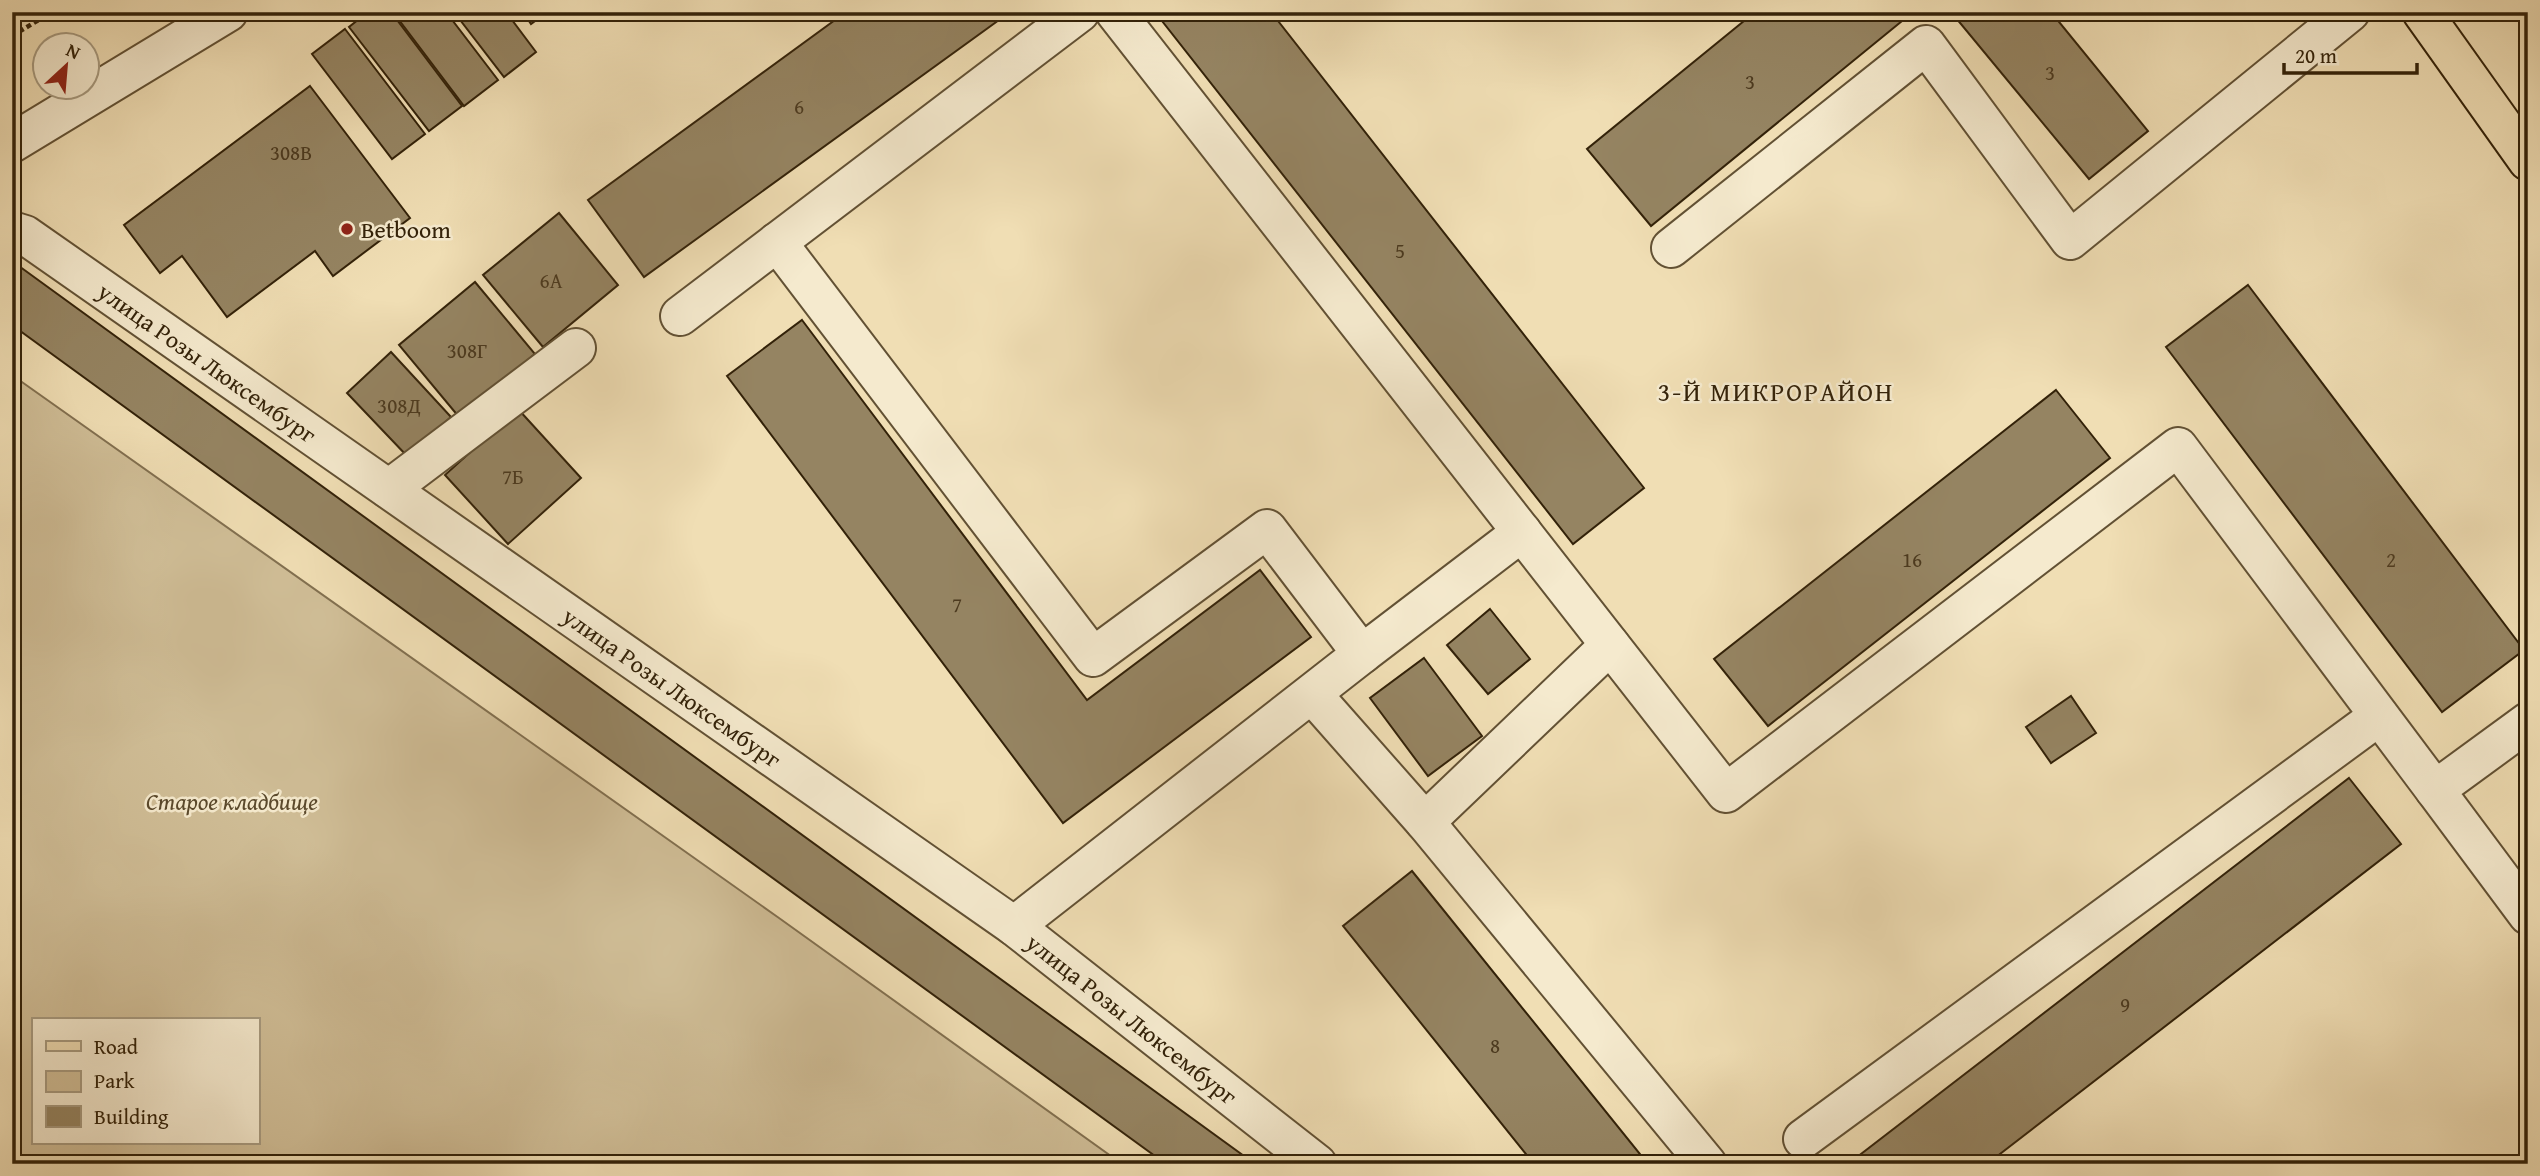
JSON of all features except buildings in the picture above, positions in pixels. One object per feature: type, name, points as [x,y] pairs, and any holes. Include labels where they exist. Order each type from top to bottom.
[{"type":"main road","points":[[2422,12],[2528,161]]},
{"type":"street","points":[[12,143],[228,12]]},
{"type":"street","points":[[680,316],[1080,12]]},
{"type":"street","points":[[1115,12],[1727,793],[2178,447],[2528,915]]},
{"type":"street","points":[[1671,248],[1926,45],[2070,240],[2350,12]]},
{"type":"street","name":"улица Розы Люксембург","points":[[12,232],[25,235],[1014,926],[1317,1164]]},
{"type":"street","points":[[777,242],[1093,657],[1267,529],[1362,654]]},
{"type":"street","points":[[389,489],[576,348]]},
{"type":"street","points":[[1014,926],[1522,532]]},
{"type":"street","points":[[1425,822],[1610,645]]},
{"type":"street","points":[[1312,694],[1425,822],[1707,1164]]},
{"type":"street","points":[[1803,1139],[2379,716]]},
{"type":"street","points":[[2435,790],[2528,722]]},
{"type":"path","points":[[12,36],[52,12]]},
{"type":"green space","name":"Старое кладбище","points":[[12,375],[779,918],[1122,1164],[12,1164]]},
{"type":"place","name":"Betboom","points":[[347,229]]},
{"type":"district","name":"3-Й МИКРОРАЙОН","points":[[1776,391]]}]
